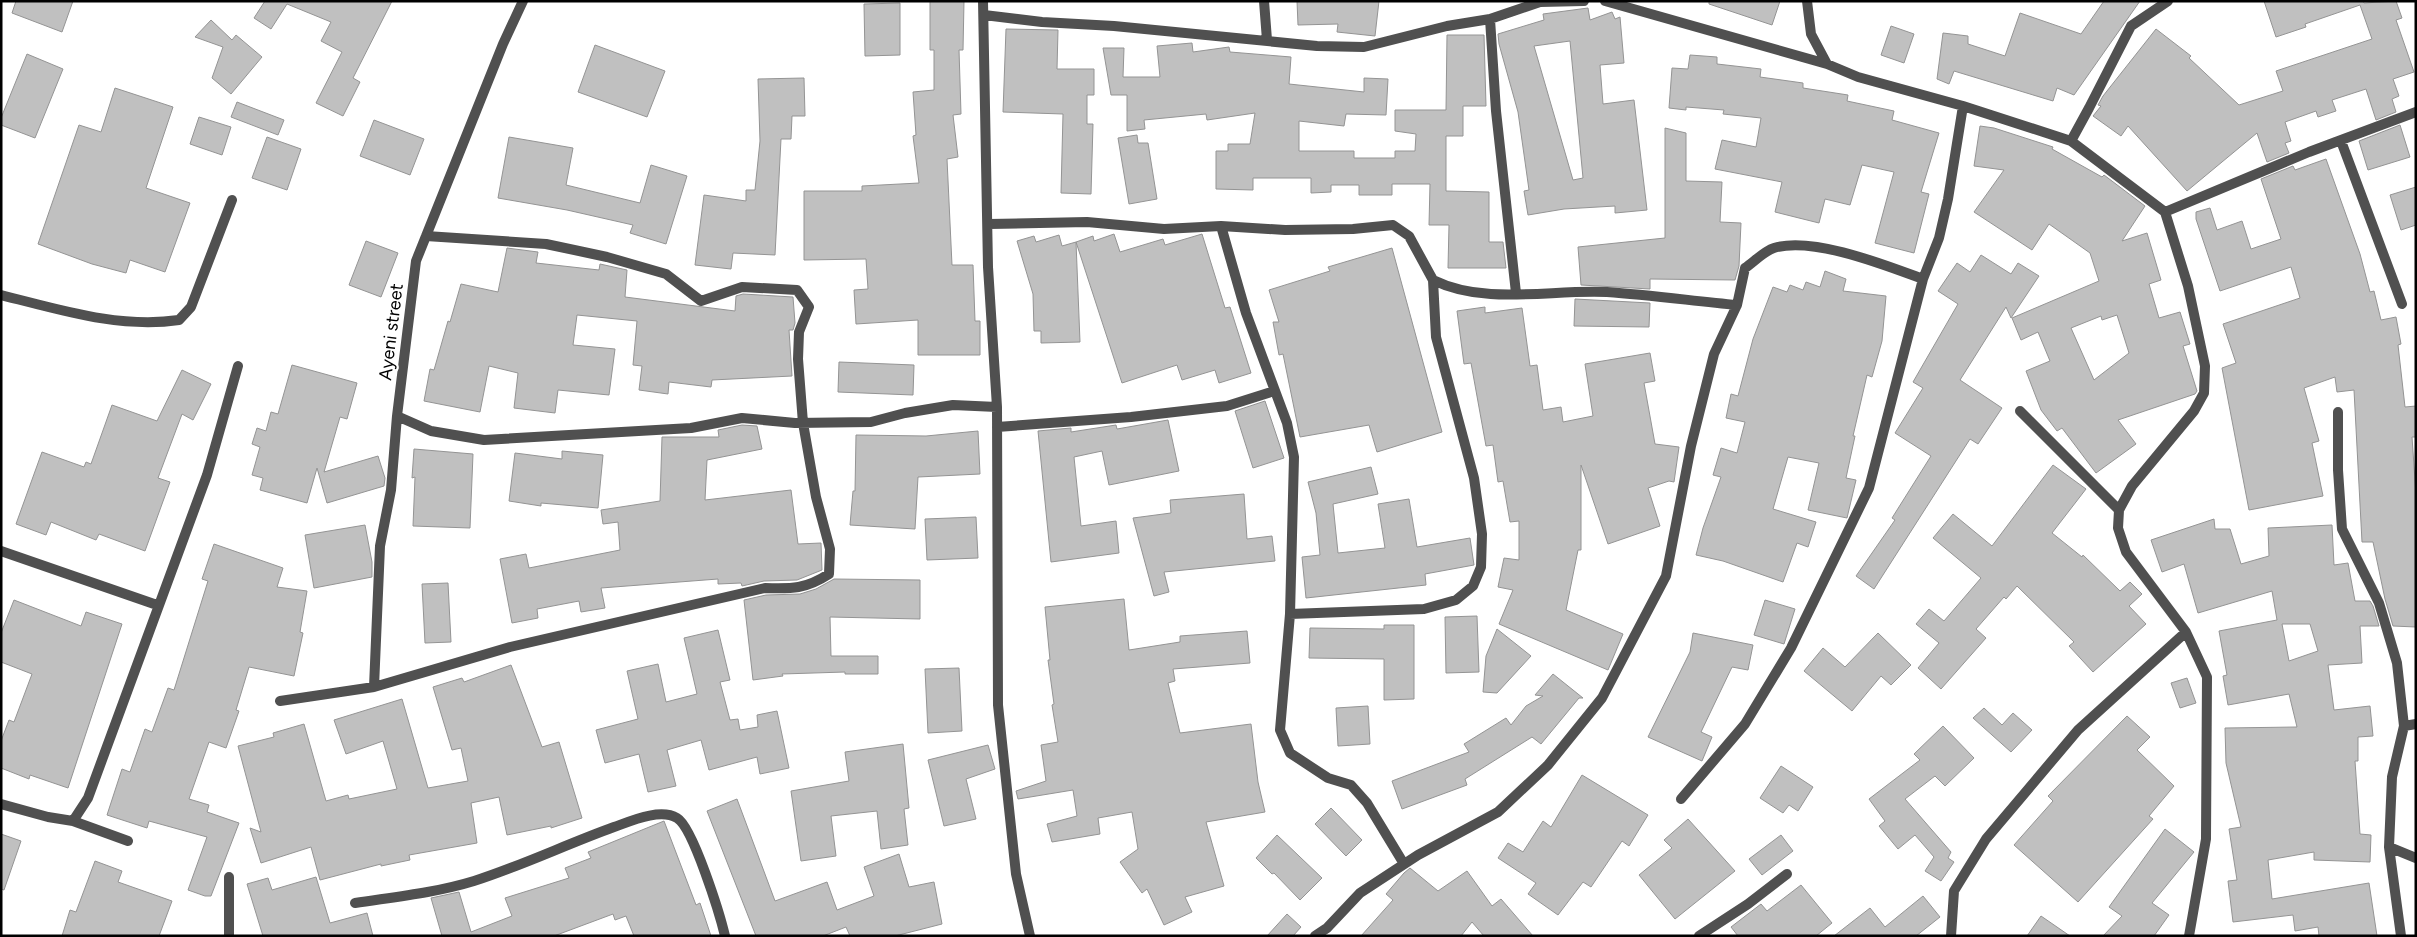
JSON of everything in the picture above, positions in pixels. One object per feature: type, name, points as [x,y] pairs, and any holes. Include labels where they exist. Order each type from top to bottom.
[{"type":"street","name":"Ayeni street","points":[[374,687],[380,546],[391,490],[396,416],[416,261],[503,44],[523,1]]},
{"type":"street","points":[[982,1],[984,15],[989,224],[988,267],[997,407],[998,705],[1016,874],[1030,936]]},
{"type":"street","points":[[1264,1],[1266,40]]},
{"type":"street","points":[[984,15],[1042,22],[1266,40],[1317,46],[1364,47],[1447,26],[1490,20],[1540,2],[1584,1]]},
{"type":"street","points":[[1604,1],[1827,64],[1858,77],[1964,106],[2070,141],[2165,212],[2188,286],[2205,366],[2204,393],[2194,411],[2132,486],[2119,510],[2118,528],[2126,552],[2186,632],[2207,676],[2206,839],[2189,936]]},
{"type":"street","points":[[1807,1],[1811,34],[1827,64]]},
{"type":"street","points":[[2070,141],[2090,108],[2131,26],[2168,1]]},
{"type":"street","points":[[1490,20],[1496,110],[1516,293]]},
{"type":"street","points":[[1682,799],[1744,724],[1791,648],[1869,488],[1923,280],[1938,238],[1948,200],[1964,106]]},
{"type":"street","points":[[2165,212],[2227,185],[2416,112]]},
{"type":"street","points":[[2341,141],[2402,304]]},
{"type":"street","points":[[1,295],[54,308],[129,322],[178,320],[191,308],[232,200]]},
{"type":"street","points":[[989,224],[1087,222],[1164,229],[1221,226],[1295,230],[1353,229],[1393,225],[1409,236],[1434,280],[1436,337],[1474,478],[1482,534],[1481,567],[1473,586],[1456,600],[1424,609],[1290,614]]},
{"type":"street","points":[[1221,226],[1246,313],[1274,391],[1288,423],[1294,456],[1290,614],[1280,730],[1290,753],[1310,768],[1328,778],[1351,785],[1367,804],[1404,864]]},
{"type":"street","points":[[280,701],[374,687],[510,647],[578,631],[765,588],[796,589],[814,584],[829,574],[830,549],[816,497],[803,423],[798,359],[799,332],[809,307],[797,290],[742,287],[701,301],[666,274],[607,257],[546,244],[426,236]]},
{"type":"street","points":[[1315,936],[1326,928],[1360,893],[1404,864],[1498,812],[1548,765],[1602,698],[1666,576],[1691,446],[1714,354],[1737,305],[1745,268],[1772,248],[1796,244],[1843,253],[1923,280]]},
{"type":"street","points":[[1434,280],[1449,288],[1477,293],[1606,292],[1737,305]]},
{"type":"street","points":[[73,821],[88,798],[157,605],[207,474],[238,366]]},
{"type":"street","points":[[997,427],[1131,417],[1227,406],[1274,391]]},
{"type":"street","points":[[396,416],[431,431],[484,440],[691,428],[742,418],[803,423],[881,421],[905,413],[953,405],[997,407]]},
{"type":"street","points":[[2020,411],[2119,510]]},
{"type":"street","points":[[2338,412],[2338,470],[2342,529],[2379,603],[2397,663],[2404,726],[2392,777],[2389,847],[2401,936]]},
{"type":"street","points":[[1,551],[157,605]]},
{"type":"street","points":[[1950,936],[1954,890],[1986,839],[2078,730],[2186,632]]},
{"type":"street","points":[[2404,726],[2416,724]]},
{"type":"street","points":[[1,804],[48,817],[73,821],[128,841]]},
{"type":"street","points":[[355,903],[418,894],[472,882],[631,820],[663,814],[677,818],[690,836],[697,850],[725,936]]},
{"type":"street","points":[[2389,847],[2416,858]]},
{"type":"street","points":[[1699,936],[1748,904],[1787,874]]},
{"type":"street","points":[[229,877],[229,936]]},
{"type":"street","points":[[1326,928],[1334,936]]},
{"type":"building","points":[[16,1],[73,1],[62,32],[12,13]]},
{"type":"building","points":[[265,1],[392,1],[353,78],[360,82],[343,116],[316,103],[342,52],[321,41],[331,22],[287,4],[271,29],[254,18]]},
{"type":"building","points":[[930,1],[964,1],[963,50],[959,50],[961,114],[953,115],[958,157],[947,159],[952,265],[973,265],[975,321],[980,321],[980,355],[918,355],[918,320],[856,324],[854,290],[868,289],[866,259],[804,260],[804,191],[862,191],[862,186],[919,183],[913,136],[916,135],[913,92],[934,90],[934,50],[930,50]]},
{"type":"building","points":[[1297,1],[1379,1],[1375,36],[1337,32],[1338,24],[1298,25]]},
{"type":"building","points":[[1709,1],[1780,1],[1772,25],[1709,4]]},
{"type":"building","points":[[2104,1],[2140,1],[2074,95],[2057,88],[2053,101],[1954,71],[1949,84],[1937,79],[1943,33],[1968,36],[1968,44],[2005,56],[2020,13],[2081,34]]},
{"type":"building","points":[[2264,1],[2363,1],[2364,3],[2396,1],[2402,18],[2396,20],[2414,72],[2393,79],[2399,96],[2392,99],[2396,112],[2376,120],[2366,89],[2332,100],[2336,111],[2318,117],[2316,111],[2285,122],[2291,141],[2285,143],[2289,153],[2267,162],[2257,133],[2187,191],[2128,126],[2121,136],[2093,116],[2101,106],[2098,105],[2103,96],[2156,29],[2191,56],[2189,58],[2239,105],[2283,91],[2276,71],[2372,39],[2360,5],[2305,24],[2306,27],[2276,37]]},
{"type":"building","points":[[900,3],[900,55],[865,56],[864,4]]},
{"type":"building","points":[[1588,8],[1590,20],[1612,12],[1615,19],[1620,17],[1624,63],[1600,65],[1603,104],[1634,100],[1647,210],[1615,213],[1615,206],[1564,209],[1528,215],[1524,191],[1529,190],[1518,112],[1499,44],[1498,34],[1544,20],[1543,14]],"holes":[[[1570,41],[1583,178],[1573,180],[1534,46]]]},
{"type":"building","points":[[211,20],[232,40],[236,35],[262,57],[231,94],[212,78],[223,47],[195,37]]},
{"type":"building","points":[[1891,26],[1914,34],[1904,63],[1881,55]]},
{"type":"building","points":[[1006,29],[1058,30],[1057,69],[1094,69],[1094,95],[1087,95],[1087,124],[1093,124],[1091,194],[1061,193],[1063,114],[1003,112]]},
{"type":"building","points":[[1447,35],[1484,35],[1486,106],[1463,106],[1463,136],[1446,136],[1446,191],[1489,192],[1489,242],[1503,242],[1506,268],[1448,268],[1449,225],[1429,225],[1430,184],[1392,184],[1392,195],[1359,195],[1359,185],[1331,185],[1331,192],[1311,193],[1311,178],[1253,178],[1253,190],[1216,189],[1216,151],[1228,151],[1228,144],[1250,144],[1255,113],[1207,120],[1206,114],[1144,120],[1145,129],[1127,131],[1127,95],[1111,95],[1103,48],[1124,48],[1123,77],[1160,77],[1157,46],[1192,43],[1193,52],[1229,47],[1230,52],[1291,57],[1289,84],[1364,92],[1364,78],[1388,79],[1386,115],[1346,114],[1344,126],[1299,121],[1299,151],[1354,151],[1354,158],[1395,158],[1395,151],[1415,151],[1416,134],[1395,131],[1395,110],[1446,110]]},
{"type":"building","points":[[595,45],[665,71],[647,117],[578,92]]},
{"type":"building","points":[[27,54],[63,69],[35,138],[1,125],[1,118]]},
{"type":"building","points":[[1690,55],[1717,57],[1717,64],[1761,69],[1760,77],[1803,83],[1803,88],[1848,95],[1847,101],[1894,111],[1892,120],[1939,133],[1921,192],[1929,194],[1914,253],[1875,243],[1894,172],[1862,165],[1850,205],[1825,199],[1819,223],[1775,212],[1782,182],[1715,169],[1722,140],[1756,147],[1761,118],[1723,114],[1724,110],[1686,107],[1686,110],[1669,108],[1672,68],[1688,69]]},
{"type":"building","points":[[804,78],[805,116],[792,116],[791,139],[781,139],[775,255],[733,253],[731,269],[695,265],[704,195],[746,201],[746,190],[755,190],[760,141],[758,79]]},
{"type":"building","points":[[115,88],[173,107],[146,188],[190,203],[165,272],[130,260],[126,273],[92,264],[38,244],[79,125],[101,132]]},
{"type":"building","points":[[237,102],[284,120],[278,135],[231,117]]},
{"type":"building","points":[[199,117],[231,127],[222,155],[190,144]]},
{"type":"building","points":[[374,120],[424,139],[410,175],[360,156]]},
{"type":"building","points":[[2400,125],[2410,157],[2368,170],[2359,141]]},
{"type":"building","points":[[1980,126],[1994,128],[2053,147],[2052,149],[2102,177],[2104,175],[2145,206],[2122,241],[2147,233],[2161,280],[2149,284],[2159,318],[2180,312],[2190,344],[2183,346],[2197,391],[2195,394],[2118,420],[2136,444],[2096,473],[2062,428],[2057,431],[2041,410],[2026,371],[2050,361],[2038,332],[2021,340],[2012,318],[2099,281],[2090,253],[2049,224],[2032,250],[1974,212],[2004,170],[1974,166]],"holes":[[[2117,315],[2129,353],[2094,380],[2071,328],[2101,316],[2102,320]]]},
{"type":"building","points":[[1665,128],[1686,133],[1686,181],[1722,182],[1720,222],[1741,223],[1739,266],[1735,280],[1650,279],[1650,289],[1581,285],[1578,247],[1665,238]]},
{"type":"building","points":[[1137,135],[1138,143],[1148,143],[1157,199],[1129,204],[1118,138]]},
{"type":"building","points":[[267,137],[301,149],[287,190],[252,178]]},
{"type":"building","points":[[509,137],[573,148],[566,185],[640,203],[651,165],[687,176],[666,244],[630,233],[633,225],[567,210],[498,198]]},
{"type":"building","points":[[2326,159],[2360,254],[2370,292],[2374,291],[2381,320],[2396,317],[2401,344],[2398,345],[2405,407],[2416,406],[2416,437],[2412,437],[2416,495],[2416,627],[2393,626],[2385,599],[2373,542],[2362,542],[2354,390],[2337,392],[2335,377],[2304,388],[2319,441],[2312,443],[2323,496],[2249,510],[2222,368],[2236,363],[2223,324],[2300,298],[2291,267],[2220,291],[2196,219],[2196,212],[2210,208],[2217,230],[2242,221],[2251,249],[2281,239],[2261,179],[2293,166],[2295,170]]},
{"type":"building","points":[[2416,187],[2416,225],[2401,230],[2390,195]]},
{"type":"building","points":[[1114,234],[1120,252],[1163,239],[1165,245],[1202,234],[1225,308],[1230,307],[1251,373],[1219,383],[1215,370],[1182,380],[1177,365],[1122,383],[1076,242],[1093,236],[1094,241]]},
{"type":"building","points":[[1059,235],[1062,246],[1076,242],[1080,342],[1041,343],[1041,331],[1034,331],[1033,294],[1017,241],[1034,236],[1036,242]]},
{"type":"building","points":[[366,241],[398,253],[381,297],[349,285]]},
{"type":"building","points":[[507,248],[538,252],[536,263],[599,270],[600,264],[627,270],[625,297],[735,311],[736,296],[743,294],[793,297],[795,323],[793,330],[789,330],[792,376],[712,380],[711,387],[669,382],[668,394],[639,390],[642,366],[633,365],[637,321],[577,315],[573,345],[615,349],[609,395],[558,390],[555,413],[514,408],[518,373],[489,366],[480,412],[424,401],[430,369],[434,370],[461,284],[498,292]]},
{"type":"building","points":[[1392,248],[1442,432],[1377,452],[1369,425],[1300,437],[1283,354],[1279,355],[1273,322],[1279,322],[1269,290],[1330,271],[1328,267]]},
{"type":"building","points":[[1981,255],[2011,274],[2018,263],[2039,276],[2011,318],[2006,307],[1960,380],[2002,408],[1978,444],[1970,439],[1874,589],[1856,576],[1895,520],[1892,518],[1931,456],[1895,433],[1923,388],[1913,382],[1958,304],[1938,291],[1957,263],[1970,272]]},
{"type":"building","points":[[1825,271],[1846,279],[1843,291],[1886,296],[1882,341],[1872,377],[1867,375],[1853,436],[1855,436],[1846,478],[1856,480],[1847,518],[1808,510],[1819,463],[1788,457],[1773,509],[1816,522],[1808,547],[1797,543],[1783,582],[1723,561],[1696,555],[1703,528],[1721,477],[1713,475],[1721,448],[1737,453],[1745,422],[1726,418],[1731,394],[1738,396],[1753,339],[1773,287],[1787,292],[1790,285],[1803,290],[1806,282],[1820,287]]},
{"type":"building","points":[[1575,299],[1650,303],[1649,327],[1574,326]]},
{"type":"building","points":[[1485,307],[1485,313],[1522,308],[1530,366],[1537,365],[1543,410],[1561,407],[1563,422],[1593,416],[1585,364],[1650,353],[1655,381],[1644,383],[1655,444],[1679,447],[1674,482],[1669,481],[1648,488],[1660,526],[1608,544],[1581,465],[1581,550],[1578,550],[1566,610],[1623,634],[1608,670],[1499,624],[1513,590],[1498,587],[1504,558],[1519,560],[1519,521],[1510,522],[1503,481],[1498,482],[1493,445],[1486,446],[1471,363],[1464,364],[1457,311]]},
{"type":"building","points":[[839,362],[914,365],[913,395],[838,392]]},
{"type":"building","points":[[292,365],[357,383],[347,419],[340,417],[324,472],[378,456],[385,478],[384,486],[327,503],[317,468],[307,503],[260,490],[263,478],[252,475],[260,447],[252,444],[257,428],[266,431],[271,412],[278,414]]},
{"type":"building","points":[[182,370],[211,384],[193,420],[182,414],[158,478],[170,482],[145,551],[99,534],[96,540],[51,522],[46,535],[16,524],[42,452],[84,467],[86,462],[91,464],[112,405],[157,421]]},
{"type":"building","points":[[1265,401],[1284,458],[1253,468],[1235,411]]},
{"type":"building","points":[[1168,420],[1179,471],[1109,485],[1102,451],[1074,457],[1081,526],[1116,521],[1119,553],[1051,562],[1038,431],[1071,428],[1071,432],[1116,425],[1117,429]]},
{"type":"building","points":[[742,425],[757,426],[762,449],[707,460],[705,500],[791,490],[798,544],[821,543],[822,570],[797,580],[764,581],[742,586],[741,583],[718,584],[718,579],[601,588],[605,608],[581,612],[579,601],[537,609],[538,618],[512,623],[500,559],[526,554],[529,568],[620,550],[618,522],[603,524],[601,510],[660,501],[662,437],[719,437],[718,430]]},
{"type":"building","points":[[978,431],[980,474],[918,477],[915,529],[850,525],[853,491],[855,491],[856,435],[926,436]]},
{"type":"building","points":[[414,449],[473,454],[470,528],[413,526],[415,477],[412,478]]},
{"type":"building","points":[[562,451],[603,455],[598,508],[541,503],[541,506],[509,501],[515,453],[562,459]]},
{"type":"building","points":[[2053,465],[2086,489],[2052,533],[2082,557],[2083,555],[2120,591],[2130,582],[2142,594],[2129,606],[2146,624],[2093,672],[2069,646],[2074,642],[2017,586],[2006,599],[2004,597],[1976,629],[1986,638],[1941,689],[1918,668],[1939,643],[1916,624],[1929,609],[1944,621],[1981,578],[1933,538],[1953,514],[1992,546]]},
{"type":"building","points":[[1371,467],[1378,494],[1333,504],[1338,553],[1385,548],[1378,504],[1409,499],[1417,547],[1470,538],[1474,565],[1425,574],[1426,585],[1306,598],[1302,557],[1320,555],[1316,513],[1308,482]]},
{"type":"building","points":[[1244,494],[1247,539],[1272,536],[1275,561],[1164,572],[1169,592],[1154,596],[1133,518],[1171,513],[1170,500]]},
{"type":"building","points":[[976,517],[978,558],[927,560],[925,519]]},
{"type":"building","points":[[2214,519],[2215,529],[2230,529],[2241,564],[2269,556],[2268,528],[2332,525],[2334,565],[2348,563],[2355,601],[2370,601],[2379,626],[2360,626],[2362,663],[2328,665],[2334,710],[2370,706],[2373,736],[2358,737],[2358,761],[2355,761],[2360,834],[2371,835],[2370,862],[2314,860],[2314,852],[2268,860],[2272,899],[2369,883],[2377,936],[2319,936],[2318,927],[2295,931],[2293,915],[2233,922],[2228,881],[2237,880],[2229,829],[2241,827],[2226,763],[2225,728],[2297,727],[2289,694],[2228,705],[2223,676],[2227,675],[2219,631],[2277,620],[2272,591],[2198,613],[2184,564],[2162,572],[2151,540]],"holes":[[[2282,624],[2310,624],[2318,651],[2289,661]]]},
{"type":"building","points":[[365,525],[372,562],[372,577],[314,588],[305,535]]},
{"type":"building","points":[[214,544],[283,568],[277,587],[307,591],[300,632],[303,633],[294,676],[249,667],[236,710],[239,711],[226,748],[209,742],[189,799],[209,805],[207,812],[239,823],[211,896],[205,896],[188,890],[207,837],[149,821],[147,828],[107,815],[122,769],[130,772],[145,729],[152,732],[168,688],[174,690],[208,581],[202,579]]},
{"type":"building","points":[[834,579],[920,580],[920,619],[830,617],[831,656],[878,656],[878,674],[845,674],[845,672],[782,674],[783,676],[753,680],[744,600],[766,595],[800,594],[816,589]]},
{"type":"building","points":[[448,583],[451,642],[425,643],[422,584]]},
{"type":"building","points":[[1124,599],[1129,650],[1180,642],[1180,636],[1247,631],[1250,663],[1173,669],[1175,681],[1168,683],[1180,733],[1251,724],[1258,782],[1265,812],[1206,822],[1224,886],[1185,897],[1192,912],[1164,925],[1147,889],[1142,893],[1120,862],[1138,849],[1132,812],[1098,818],[1100,834],[1052,842],[1047,824],[1077,816],[1073,790],[1018,799],[1016,791],[1046,781],[1041,745],[1058,742],[1052,705],[1054,704],[1048,660],[1050,660],[1045,607]]},
{"type":"building","points":[[14,600],[81,626],[86,612],[122,624],[68,788],[30,775],[29,779],[1,768],[1,741],[9,720],[14,722],[32,674],[1,662],[1,633]]},
{"type":"building","points":[[1765,600],[1795,609],[1784,644],[1754,635]]},
{"type":"building","points":[[1477,616],[1479,672],[1446,673],[1445,617]]},
{"type":"building","points":[[1384,625],[1414,625],[1414,699],[1384,700],[1384,659],[1309,658],[1310,628],[1384,629]]},
{"type":"building","points":[[1497,629],[1531,656],[1497,693],[1483,692],[1486,656]]},
{"type":"building","points":[[718,630],[730,680],[720,682],[730,720],[738,719],[740,730],[758,727],[757,715],[777,711],[789,768],[760,774],[757,757],[709,770],[701,740],[667,750],[676,786],[648,792],[639,754],[605,763],[596,730],[638,719],[627,671],[658,664],[666,702],[697,694],[684,638]]},
{"type":"building","points":[[1693,633],[1753,645],[1748,670],[1732,667],[1701,732],[1712,737],[1702,761],[1648,737],[1690,652]]},
{"type":"building","points":[[1878,633],[1911,665],[1891,685],[1881,676],[1852,711],[1804,671],[1823,648],[1845,667]]},
{"type":"building","points":[[511,665],[542,747],[559,742],[582,818],[551,828],[551,826],[507,835],[499,797],[471,803],[477,843],[409,855],[410,860],[381,866],[381,864],[320,880],[311,847],[261,863],[250,828],[261,832],[238,746],[274,737],[273,733],[304,724],[326,801],[348,795],[349,799],[397,789],[383,741],[346,754],[334,720],[402,699],[428,788],[468,781],[461,748],[452,750],[433,687],[462,678],[464,682]]},
{"type":"building","points":[[959,668],[962,731],[928,733],[925,669]]},
{"type":"building","points":[[1553,674],[1583,698],[1579,698],[1541,744],[1532,737],[1465,779],[1467,785],[1402,809],[1392,781],[1469,752],[1464,744],[1506,718],[1511,725],[1526,706],[1543,696],[1535,695]]},
{"type":"building","points":[[2187,678],[2196,703],[2180,708],[2171,683]]},
{"type":"building","points":[[1368,706],[1370,744],[1338,746],[1336,708]]},
{"type":"building","points":[[1984,708],[2002,725],[2013,713],[2032,730],[2011,752],[1973,718]]},
{"type":"building","points":[[2127,716],[2150,737],[2137,750],[2174,786],[2149,816],[2153,819],[2078,902],[2014,845],[2053,801],[2048,796]]},
{"type":"building","points":[[1943,726],[1974,758],[1945,786],[1935,776],[1905,799],[1951,852],[1948,858],[1954,862],[1941,881],[1925,871],[1934,857],[1915,835],[1898,849],[1879,826],[1885,821],[1869,799],[1920,760],[1914,754]]},
{"type":"building","points":[[903,744],[909,808],[904,809],[908,845],[881,849],[877,811],[831,816],[836,856],[801,861],[791,791],[849,781],[845,752]]},
{"type":"building","points":[[988,745],[995,769],[966,779],[976,819],[944,826],[928,760]]},
{"type":"building","points":[[1781,766],[1813,787],[1798,811],[1789,805],[1783,813],[1760,798]]},
{"type":"building","points":[[1582,775],[1648,815],[1629,846],[1622,841],[1591,887],[1583,882],[1558,915],[1528,894],[1536,883],[1498,858],[1508,843],[1523,852],[1543,821],[1551,827]]},
{"type":"building","points":[[737,799],[775,901],[827,882],[837,910],[874,896],[864,867],[899,854],[909,887],[934,882],[942,924],[895,936],[850,936],[846,927],[823,936],[756,936],[707,811]]},
{"type":"building","points":[[1331,808],[1362,840],[1346,856],[1315,824]]},
{"type":"building","points":[[1688,819],[1735,871],[1675,919],[1639,875],[1672,848],[1664,840]]},
{"type":"building","points":[[664,821],[696,905],[700,903],[711,936],[634,936],[626,916],[615,920],[613,914],[554,936],[442,936],[431,898],[459,892],[471,932],[512,916],[505,898],[569,878],[565,868],[591,858],[588,852]]},
{"type":"building","points":[[2165,829],[2194,852],[2152,903],[2169,915],[2154,936],[2103,936],[2122,916],[2109,907]]},
{"type":"building","points":[[1,834],[21,841],[4,890],[1,889]]},
{"type":"building","points":[[1277,835],[1322,878],[1300,900],[1274,873],[1272,874],[1256,858]]},
{"type":"building","points":[[1781,835],[1793,851],[1762,875],[1749,859]]},
{"type":"building","points":[[95,861],[122,871],[118,882],[172,901],[159,936],[62,936],[70,910],[76,912]]},
{"type":"building","points":[[1410,868],[1438,891],[1467,871],[1492,906],[1501,899],[1533,936],[1484,936],[1472,922],[1461,936],[1361,936],[1393,900],[1386,894]]},
{"type":"building","points":[[316,877],[330,923],[367,913],[373,936],[263,936],[247,884],[268,878],[272,890]]},
{"type":"building","points":[[1801,885],[1832,923],[1816,936],[1738,936],[1731,927],[1761,904],[1767,911]]},
{"type":"building","points":[[1923,896],[1940,917],[1916,936],[1834,936],[1870,908],[1885,927]]},
{"type":"building","points":[[1287,914],[1301,927],[1293,936],[1267,936]]},
{"type":"building","points":[[2041,916],[2070,936],[2027,936]]}]
